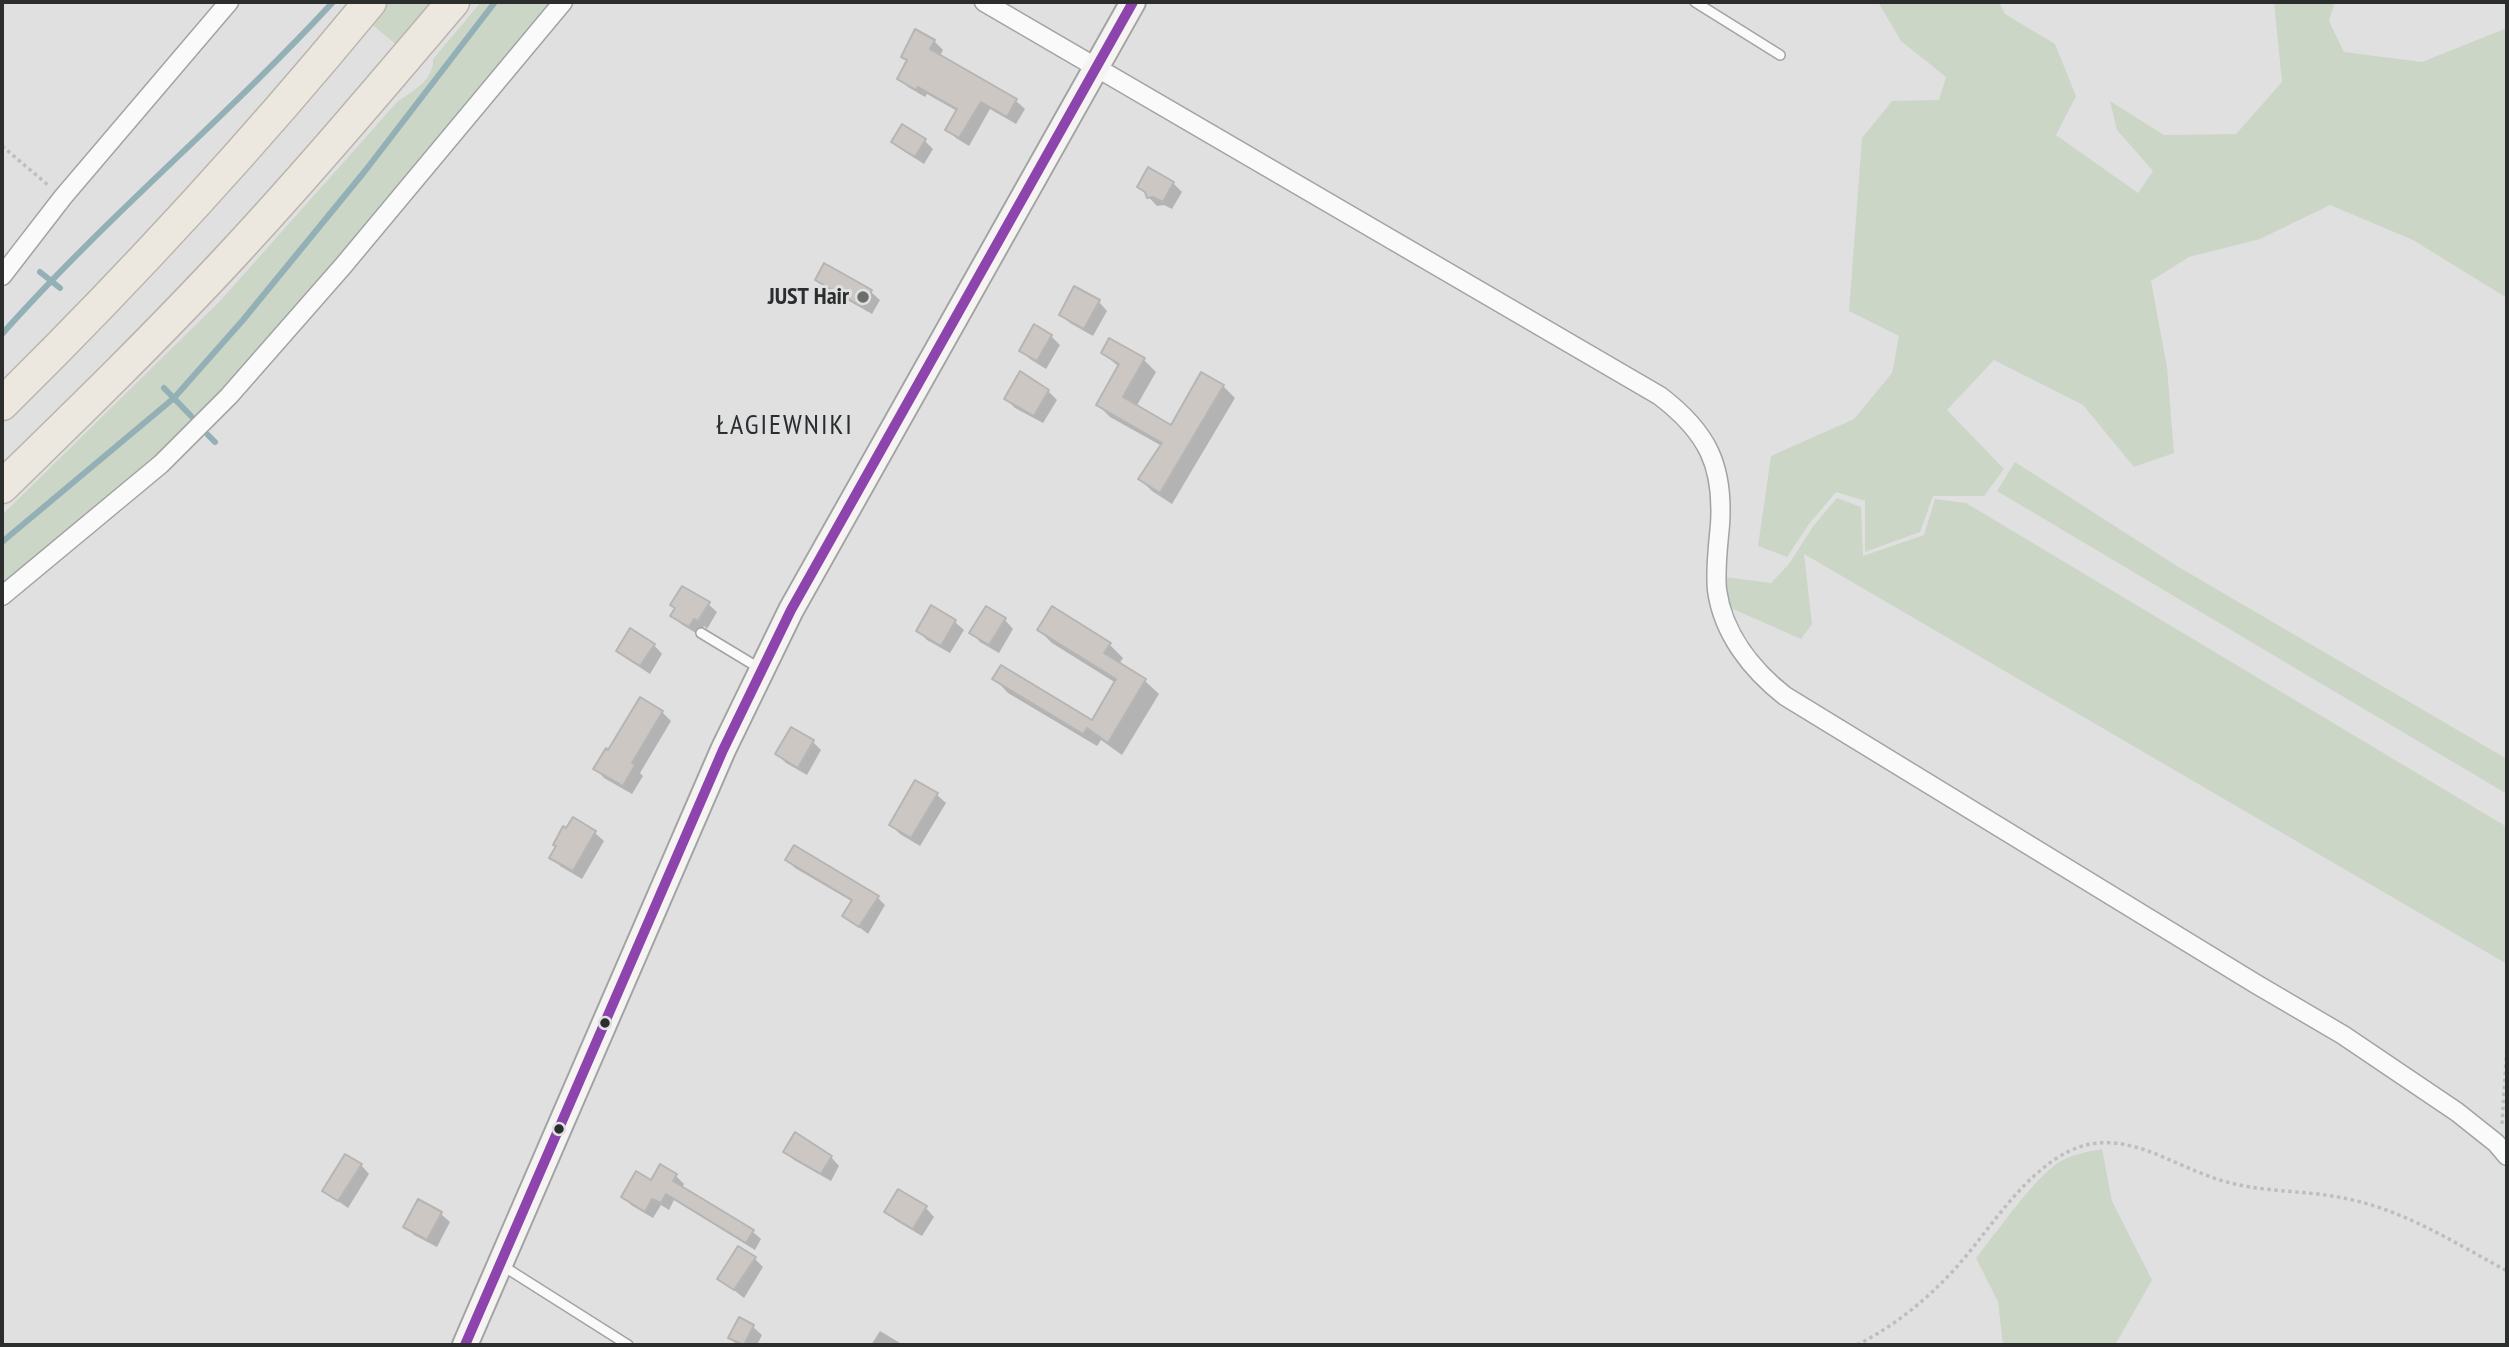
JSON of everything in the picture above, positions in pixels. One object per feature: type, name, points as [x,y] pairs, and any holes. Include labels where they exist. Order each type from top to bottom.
[{"type":"highway","points":[[2,404],[190,209],[370,2]]},
{"type":"highway","points":[[2,487],[232,255],[333,143],[453,2]]},
{"type":"street","points":[[2,276],[63,197],[229,2]]},
{"type":"street","points":[[2,596],[143,480],[229,396],[343,266],[563,2]]},
{"type":"street","points":[[984,2],[1660,396],[1690,421],[1709,448],[1715,463],[1720,493],[1717,572],[1720,605],[1734,639],[1755,669],[1769,683],[1785,696],[1903,770],[2343,1035],[2446,1105],[2502,1149]]},
{"type":"street","points":[[465,1345],[699,804],[761,669],[798,598],[1133,2]]},
{"type":"lane","points":[[1695,2],[1780,55]]},
{"type":"lane","points":[[701,634],[761,669]]},
{"type":"lane","points":[[501,1265],[628,1345]]},
{"type":"path","points":[[2,146],[63,197]]},
{"type":"path","points":[[2502,1149],[2507,1046]]},
{"type":"path","points":[[1857,1345],[1893,1325],[1929,1295],[2022,1188],[2042,1170],[2074,1150],[2098,1144],[2126,1144],[2146,1149],[2228,1183],[2270,1191],[2344,1198],[2380,1207],[2419,1223],[2507,1271]]},
{"type":"green space","points":[[385,2],[436,2],[399,47],[369,22]]},
{"type":"green space","points":[[481,2],[553,2],[308,295],[189,428],[2,586],[2,515],[220,301],[398,101],[427,78],[433,59]]},
{"type":"green space","points":[[1878,2],[1999,2],[2005,14],[2055,44],[2076,96],[2056,135],[2138,193],[2153,171],[2117,130],[2110,101],[2164,135],[2236,134],[2282,82],[2274,2],[2335,2],[2329,21],[2344,52],[2422,62],[2507,28],[2507,298],[2413,240],[2330,205],[2260,239],[2189,257],[2151,281],[2167,367],[2174,453],[2134,467],[2083,405],[1994,360],[1947,410],[2004,469],[1984,496],[1933,496],[1920,532],[1865,552],[1865,501],[1836,492],[1809,524],[1787,557],[1758,546],[1771,456],[1854,419],[1892,373],[1899,336],[1849,311],[1862,138],[1892,101],[1939,100],[1946,77],[1901,41]]},
{"type":"green space","points":[[2015,462],[2177,566],[2507,759],[2507,794],[1997,491]]},
{"type":"green space","points":[[1837,498],[1861,507],[1863,556],[1924,535],[1935,499],[1966,503],[2507,827],[2507,964],[1804,554],[1812,624],[1801,639],[1724,605],[1725,577],[1771,583],[1789,564],[1814,525]]},
{"type":"green space","points":[[2102,1149],[2112,1201],[2152,1280],[2115,1345],[2003,1345],[1998,1302],[1976,1258],[2024,1196],[2055,1165],[2071,1156]]},
{"type":"building","points":[[915,29],[935,40],[930,49],[1017,99],[1007,117],[981,102],[959,138],[945,130],[957,109],[918,87],[916,90],[897,79],[907,60],[901,57]]},
{"type":"building","points":[[902,124],[926,139],[915,157],[891,142]]},
{"type":"building","points":[[1148,167],[1174,182],[1163,202],[1153,197],[1147,198],[1145,192],[1137,187]]},
{"type":"building","points":[[824,263],[872,290],[862,307],[815,280]]},
{"type":"building","points":[[1074,286],[1100,300],[1084,329],[1059,315]]},
{"type":"building","points":[[1034,324],[1052,335],[1037,361],[1019,351]]},
{"type":"building","points":[[1109,338],[1145,358],[1123,397],[1171,425],[1201,372],[1224,385],[1160,493],[1138,479],[1162,443],[1096,405],[1119,364],[1101,353]]},
{"type":"building","points":[[1020,371],[1049,390],[1034,416],[1004,399]]},
{"type":"building","points":[[682,586],[710,602],[698,621],[694,619],[689,627],[670,616],[675,608],[670,605]]},
{"type":"building","points":[[931,605],[956,620],[941,646],[916,631]]},
{"type":"building","points":[[986,606],[1006,618],[989,645],[969,633]]},
{"type":"building","points":[[1052,606],[1111,643],[1104,653],[1146,679],[1108,743],[1087,728],[1083,734],[992,679],[1001,665],[1092,720],[1116,679],[1037,630]]},
{"type":"building","points":[[630,628],[655,644],[640,666],[616,651]]},
{"type":"building","points":[[640,697],[663,711],[632,763],[635,765],[623,786],[593,769],[606,748],[608,750]]},
{"type":"building","points":[[791,727],[814,740],[798,768],[775,754]]},
{"type":"building","points":[[915,780],[938,793],[911,838],[889,825]]},
{"type":"building","points":[[573,817],[596,831],[573,871],[549,858],[563,826],[566,828]]},
{"type":"building","points":[[794,845],[879,896],[859,927],[842,916],[852,900],[785,860]]},
{"type":"building","points":[[795,1132],[832,1156],[821,1174],[783,1152]]},
{"type":"building","points":[[345,1154],[362,1164],[338,1201],[322,1191]]},
{"type":"building","points":[[660,1164],[677,1174],[673,1181],[754,1230],[746,1243],[666,1194],[661,1203],[652,1199],[645,1212],[621,1197],[636,1171],[651,1180]]},
{"type":"building","points":[[898,1189],[927,1206],[913,1229],[884,1212]]},
{"type":"building","points":[[418,1199],[442,1212],[427,1240],[403,1227]]},
{"type":"building","points":[[738,1246],[756,1257],[734,1290],[717,1279]]},
{"type":"building","points":[[739,1317],[754,1325],[744,1345],[728,1338]]},
{"type":"waterway","points":[[2,334],[83,249],[251,86],[333,2]]},
{"type":"waterway","points":[[2,542],[174,398],[243,320],[365,171],[495,2]]},
{"type":"waterway","points":[[40,272],[60,288]]},
{"type":"waterway","points":[[164,388],[191,416]]},
{"type":"waterway","points":[[208,435],[215,442]]},
{"type":"transit line","points":[[465,1345],[723,750],[791,610],[1133,2]]},
{"type":"place","name":"JUST Hair","points":[[863,297]]},
{"type":"district","name":"ŁAGIEWNIKI","points":[[785,426]]}]
